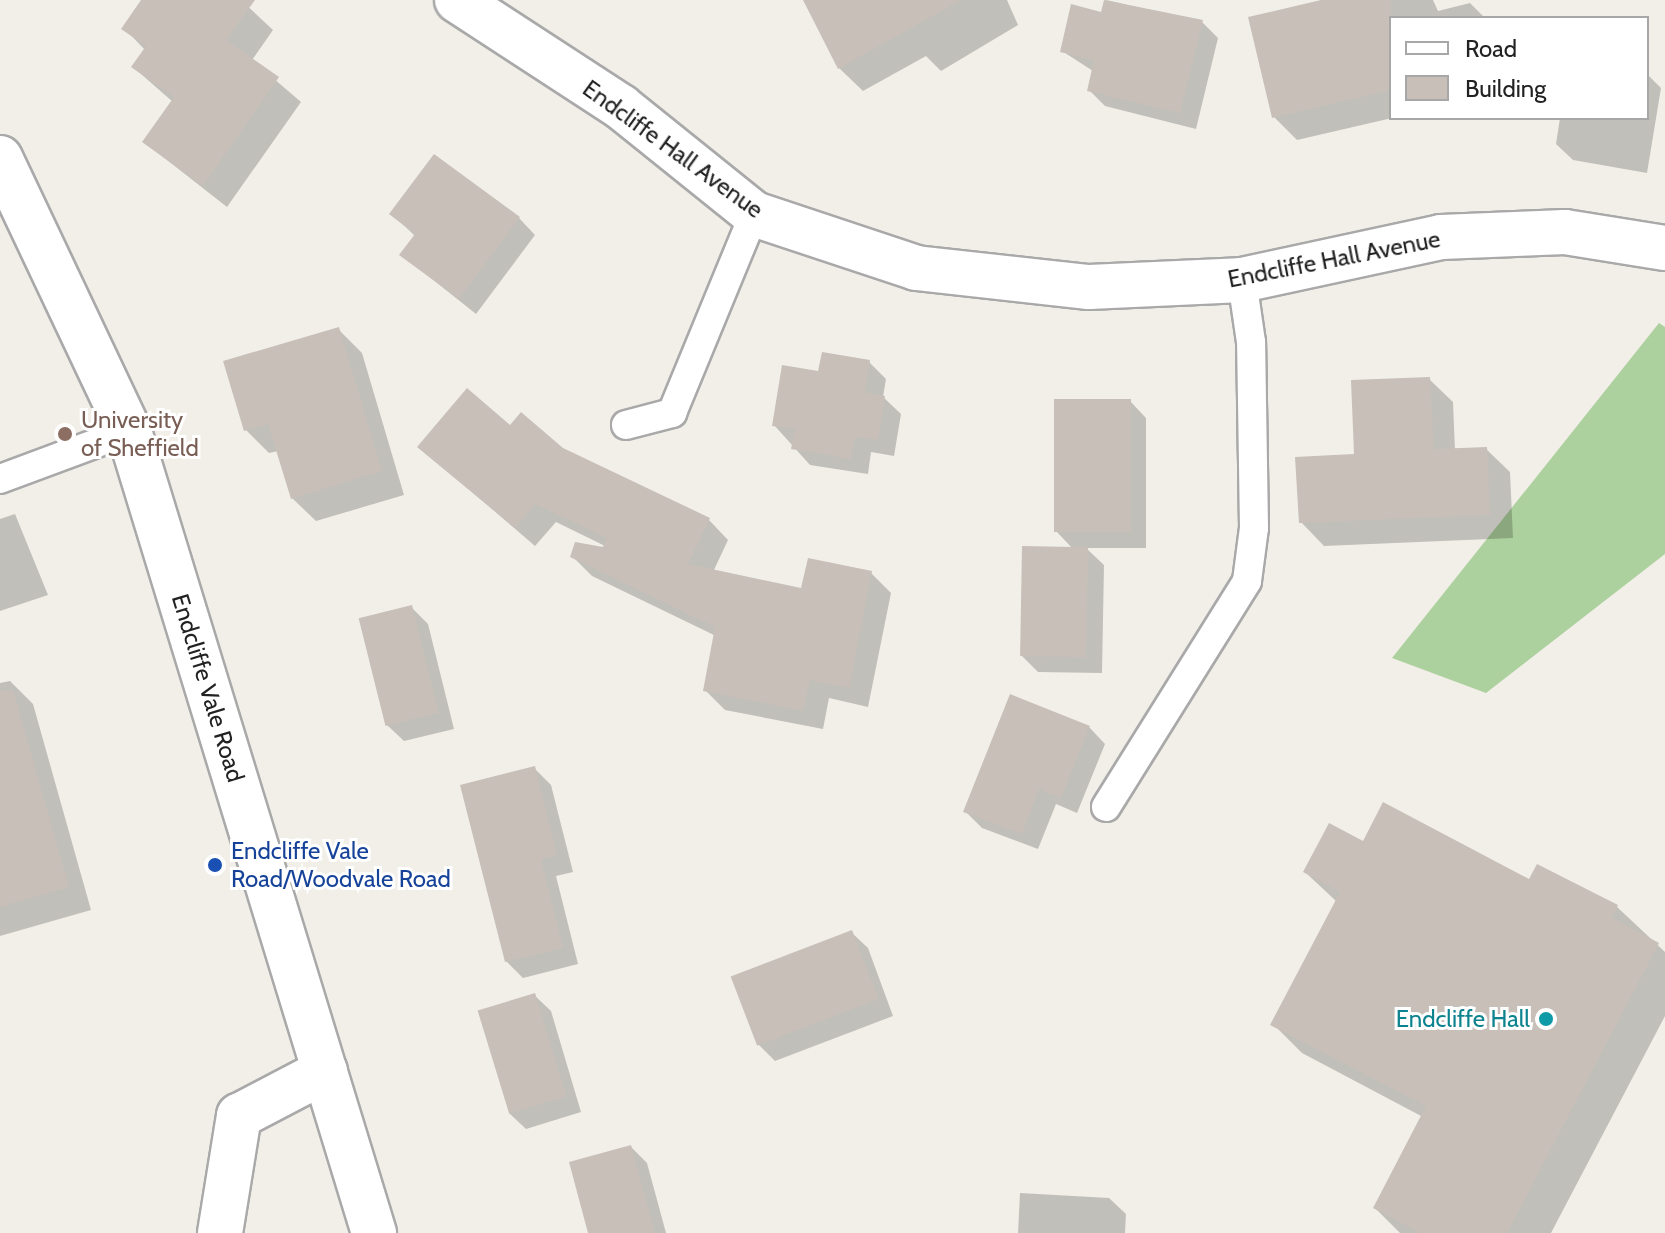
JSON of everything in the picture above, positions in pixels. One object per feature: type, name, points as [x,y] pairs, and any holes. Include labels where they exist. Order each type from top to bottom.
[{"type":"street","name":"Endcliffe Hall Avenue","points":[[457,0],[621,107],[754,214],[916,268],[1089,287],[1242,280],[1441,237],[1565,232],[1665,248]]},
{"type":"street","name":"Endcliffe Vale Road","points":[[0,158],[129,431],[374,1233]]},
{"type":"street","points":[[220,1233],[239,1116],[325,1071]]},
{"type":"lane","points":[[626,425],[672,413],[754,214]]},
{"type":"lane","points":[[1106,807],[1247,581],[1252,388],[1242,280]]},
{"type":"lane","points":[[0,479],[129,431]]},
{"type":"green space","points":[[1659,323],[1665,327],[1665,554],[1486,693],[1392,658]]},
{"type":"building","points":[[141,0],[255,0],[226,40],[279,77],[203,186],[142,142],[174,97],[131,67],[146,46],[121,29]]},
{"type":"building","points":[[803,0],[961,0],[838,69]]},
{"type":"building","points":[[1104,0],[1203,20],[1180,113],[1087,91],[1094,60],[1060,52],[1071,4],[1101,12]]},
{"type":"building","points":[[1321,0],[1391,0],[1389,90],[1272,118],[1248,17]]},
{"type":"building","points":[[434,154],[520,217],[459,299],[399,255],[415,234],[389,214]]},
{"type":"building","points":[[339,327],[382,471],[291,499],[268,424],[244,431],[223,361]]},
{"type":"building","points":[[822,352],[870,360],[865,392],[885,396],[878,440],[855,437],[851,459],[791,449],[795,429],[772,426],[782,365],[818,371]]},
{"type":"building","points":[[1430,377],[1434,449],[1487,447],[1490,515],[1299,523],[1295,457],[1354,454],[1351,380]]},
{"type":"building","points":[[467,388],[510,425],[521,412],[563,448],[710,518],[688,564],[801,588],[808,558],[872,571],[849,688],[810,680],[803,711],[703,691],[715,627],[570,557],[575,542],[603,547],[607,538],[535,504],[515,528],[417,447]]},
{"type":"building","points":[[1054,399],[1131,399],[1131,532],[1054,532]]},
{"type":"building","points":[[1022,546],[1088,547],[1086,657],[1020,656]]},
{"type":"building","points":[[412,605],[439,713],[385,726],[359,618]]},
{"type":"building","points":[[13,690],[69,887],[0,907],[0,691]]},
{"type":"building","points":[[1010,694],[1090,726],[1061,798],[1039,789],[1022,834],[963,812]]},
{"type":"building","points":[[535,766],[557,855],[541,859],[563,948],[505,962],[460,785]]},
{"type":"building","name":"Endcliffe Hall","points":[[1383,802],[1529,879],[1537,864],[1618,905],[1611,917],[1659,943],[1507,1233],[1420,1233],[1373,1208],[1426,1106],[1270,1025],[1340,892],[1303,872],[1329,823],[1363,841]]},
{"type":"building","points":[[852,930],[879,999],[757,1046],[731,977]]},
{"type":"building","points":[[535,993],[567,1096],[509,1114],[478,1011]]},
{"type":"building","points":[[631,1145],[655,1233],[588,1233],[569,1162]]},
{"type":"place","name":"University of Sheffield","points":[[65,434]]},
{"type":"place","name":"Endcliffe Vale Road/Woodvale Road","points":[[215,865]]},
{"type":"place","name":"Endcliffe Hall","points":[[1546,1019]]}]
